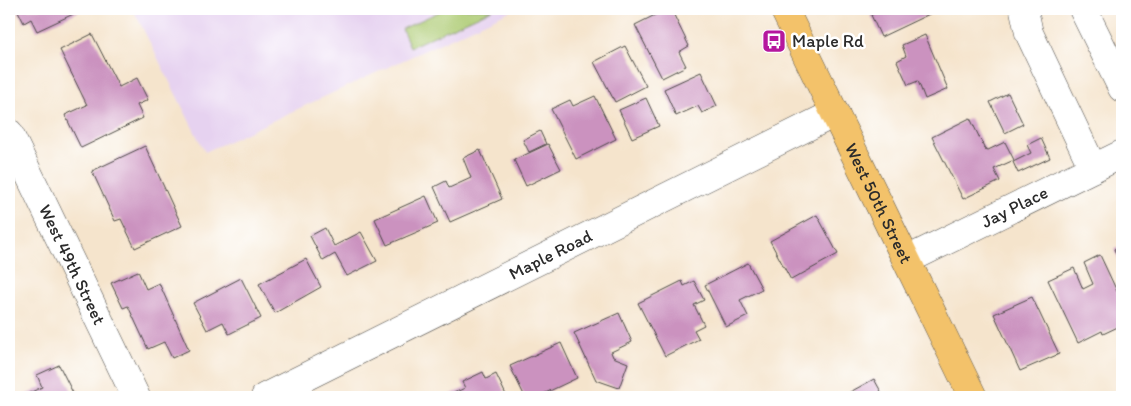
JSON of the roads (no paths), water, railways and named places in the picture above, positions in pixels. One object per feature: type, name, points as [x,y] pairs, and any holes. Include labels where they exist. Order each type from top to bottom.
[{"type":"main road","name":"West 50th Street","points":[[784,9],[973,397]]},
{"type":"street","points":[[1026,9],[1024,10],[1029,33],[1093,168]]},
{"type":"street","points":[[1083,9],[1122,88]]},
{"type":"street","name":"Maple Road","points":[[265,397],[835,114]]},
{"type":"street","name":"West 49th Street","points":[[9,133],[136,397]]},
{"type":"street","name":"Jay Place","points":[[907,260],[1122,154]]},
{"type":"place","name":"Maple Rd","points":[[774,41]]}]
